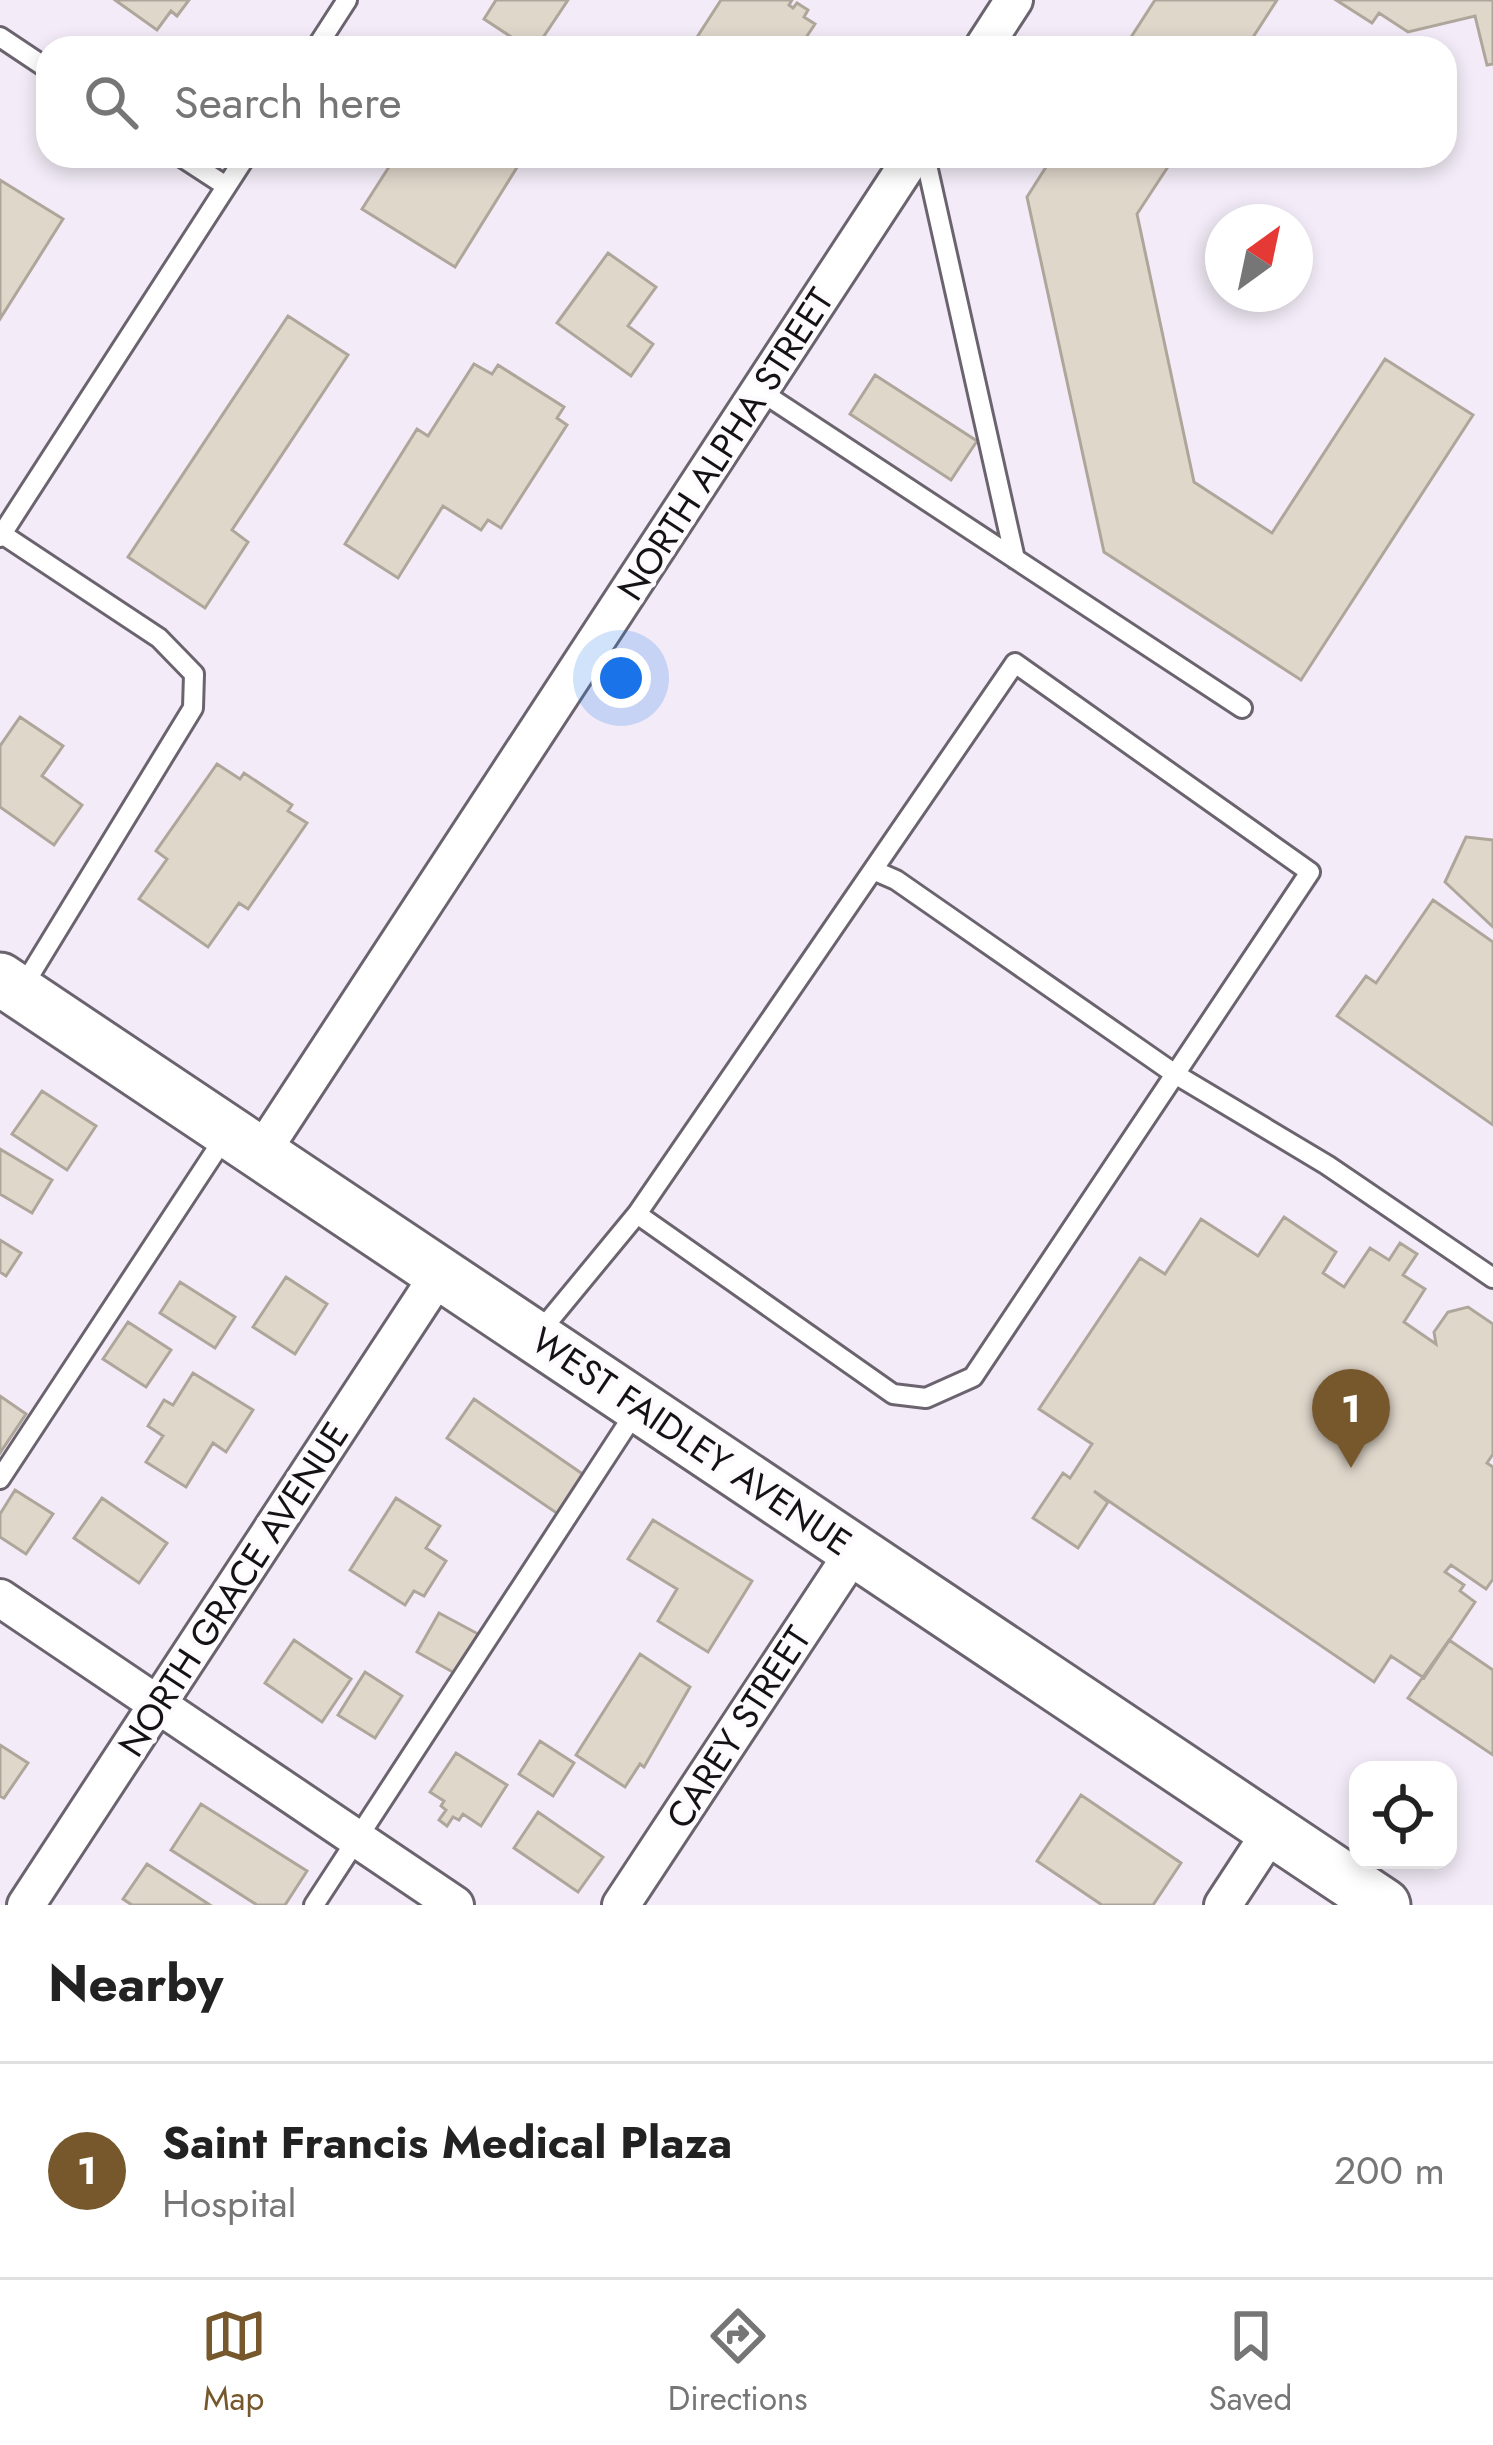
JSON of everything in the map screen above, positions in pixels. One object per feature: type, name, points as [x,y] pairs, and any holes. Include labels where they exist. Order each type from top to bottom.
[{"type":"street","points":[[991,36],[1014,0]]},
{"type":"street","name":"NORTH ALPHA STREET","points":[[244,1142],[760,391],[905,168]]},
{"type":"street","name":"WEST FAIDLEY AVENUE","points":[[6,997],[244,1142],[1384,1905]]},
{"type":"street","name":"NORTH GRACE AVENUE","points":[[26,1905],[440,1274]]},
{"type":"street","name":"CAREY STREET","points":[[621,1905],[855,1550]]},
{"type":"street","points":[[0,1598],[454,1905]]},
{"type":"street","points":[[1223,1905],[1272,1830]]},
{"type":"lane","points":[[324,36],[347,0]]},
{"type":"lane","points":[[0,37],[36,61]]},
{"type":"lane","points":[[198,168],[226,186]]},
{"type":"lane","points":[[6,997],[193,708],[194,674],[159,638],[1,535],[238,168]]},
{"type":"lane","points":[[928,168],[1015,559]]},
{"type":"lane","points":[[760,391],[1242,709]]},
{"type":"lane","points":[[536,1336],[638,1214],[1015,663],[1310,872],[973,1377],[926,1398],[893,1394],[638,1214]]},
{"type":"lane","points":[[873,870],[896,880],[1175,1074],[1327,1165],[1493,1278]]},
{"type":"lane","points":[[0,1479],[244,1142]]},
{"type":"lane","points":[[314,1905],[640,1406]]},
{"type":"building","points":[[115,0],[189,0],[177,16],[171,11],[157,30]]},
{"type":"building","points":[[496,0],[568,0],[544,36],[510,36],[484,19]]},
{"type":"building","points":[[721,0],[792,0],[789,5],[793,8],[797,3],[808,10],[804,17],[815,24],[807,36],[698,36]]},
{"type":"building","points":[[1155,0],[1277,0],[1254,36],[1132,36]]},
{"type":"building","points":[[1336,0],[1493,0],[1493,64],[1487,65],[1475,16],[1408,32],[1379,13],[1372,23]]},
{"type":"building","points":[[388,168],[517,168],[455,267],[362,209]]},
{"type":"building","points":[[1045,168],[1167,168],[1137,214],[1194,482],[1272,533],[1385,359],[1473,415],[1301,680],[1104,552],[1027,197]]},
{"type":"building","points":[[0,180],[63,219],[0,319]]},
{"type":"building","points":[[608,253],[656,287],[628,326],[653,344],[631,376],[557,323]]},
{"type":"building","points":[[288,316],[348,355],[232,530],[248,542],[205,608],[128,557]]},
{"type":"building","points":[[474,364],[492,374],[498,365],[564,407],[557,418],[567,425],[501,528],[488,520],[481,530],[443,506],[398,578],[345,544],[417,429],[428,436]]},
{"type":"building","points":[[875,375],[977,441],[951,480],[850,414]]},
{"type":"building","points":[[20,717],[63,746],[42,776],[82,805],[54,845],[0,807],[0,746]]},
{"type":"building","points":[[217,764],[240,779],[244,773],[292,805],[288,811],[307,823],[248,909],[239,903],[208,947],[139,899],[167,859],[156,851]]},
{"type":"building","points":[[1466,837],[1493,840],[1493,927],[1445,882]]},
{"type":"building","points":[[1433,900],[1493,942],[1493,1125],[1337,1016],[1366,976],[1376,983]]},
{"type":"building","points":[[42,1091],[96,1126],[67,1170],[12,1134]]},
{"type":"building","points":[[0,1149],[52,1180],[32,1213],[0,1194]]},
{"type":"building","points":[[1284,1217],[1336,1252],[1323,1273],[1344,1287],[1370,1248],[1389,1260],[1400,1243],[1417,1254],[1403,1275],[1425,1289],[1404,1322],[1436,1344],[1434,1332],[1448,1312],[1468,1307],[1493,1324],[1493,1454],[1487,1463],[1493,1467],[1493,1579],[1486,1589],[1451,1565],[1445,1572],[1464,1585],[1460,1591],[1475,1602],[1424,1678],[1391,1656],[1374,1682],[1094,1491],[1108,1502],[1078,1548],[1033,1518],[1063,1473],[1070,1478],[1092,1444],[1039,1409],[1140,1258],[1165,1274],[1201,1219],[1258,1256]]},
{"type":"building","points":[[0,1240],[21,1253],[6,1276],[0,1272]]},
{"type":"building","points":[[286,1277],[327,1304],[295,1354],[253,1327]]},
{"type":"building","points":[[180,1282],[235,1317],[215,1348],[160,1313]]},
{"type":"building","points":[[128,1322],[171,1350],[146,1387],[103,1359]]},
{"type":"building","points":[[193,1373],[253,1410],[226,1452],[213,1443],[186,1487],[146,1462],[163,1436],[148,1426],[164,1400],[173,1405]]},
{"type":"building","points":[[0,1396],[26,1414],[0,1453]]},
{"type":"building","points":[[474,1399],[584,1475],[558,1514],[447,1438]]},
{"type":"building","points":[[15,1490],[53,1514],[26,1554],[0,1537],[0,1514]]},
{"type":"building","points":[[102,1498],[167,1543],[139,1583],[74,1538]]},
{"type":"building","points":[[396,1498],[440,1526],[426,1548],[446,1561],[424,1596],[414,1591],[405,1605],[350,1570]]},
{"type":"building","points":[[653,1520],[752,1581],[708,1652],[658,1621],[677,1589],[628,1559]]},
{"type":"building","points":[[439,1613],[480,1635],[458,1675],[417,1652]]},
{"type":"building","points":[[294,1640],[351,1679],[322,1722],[265,1683]]},
{"type":"building","points":[[1449,1640],[1493,1670],[1493,1755],[1408,1698]]},
{"type":"building","points":[[640,1654],[690,1687],[644,1767],[640,1764],[625,1787],[576,1755]]},
{"type":"building","points":[[365,1672],[402,1696],[375,1738],[338,1715]]},
{"type":"building","points":[[540,1741],[574,1763],[553,1796],[519,1774]]},
{"type":"building","points":[[0,1745],[28,1763],[4,1798],[0,1796]]},
{"type":"building","points":[[456,1753],[507,1785],[481,1826],[463,1814],[447,1826],[439,1820],[446,1810],[441,1806],[444,1801],[430,1792]]},
{"type":"building","points":[[1081,1795],[1181,1863],[1153,1905],[1102,1905],[1037,1861]]},
{"type":"building","points":[[201,1804],[307,1871],[285,1905],[257,1905],[171,1850]]},
{"type":"building","points":[[538,1812],[603,1857],[578,1892],[514,1848]]},
{"type":"building","points":[[147,1864],[210,1905],[132,1905],[123,1899]]},
{"type":"place","name":"Saint Francis Medical Plaza","points":[[1351,1468]]}]
